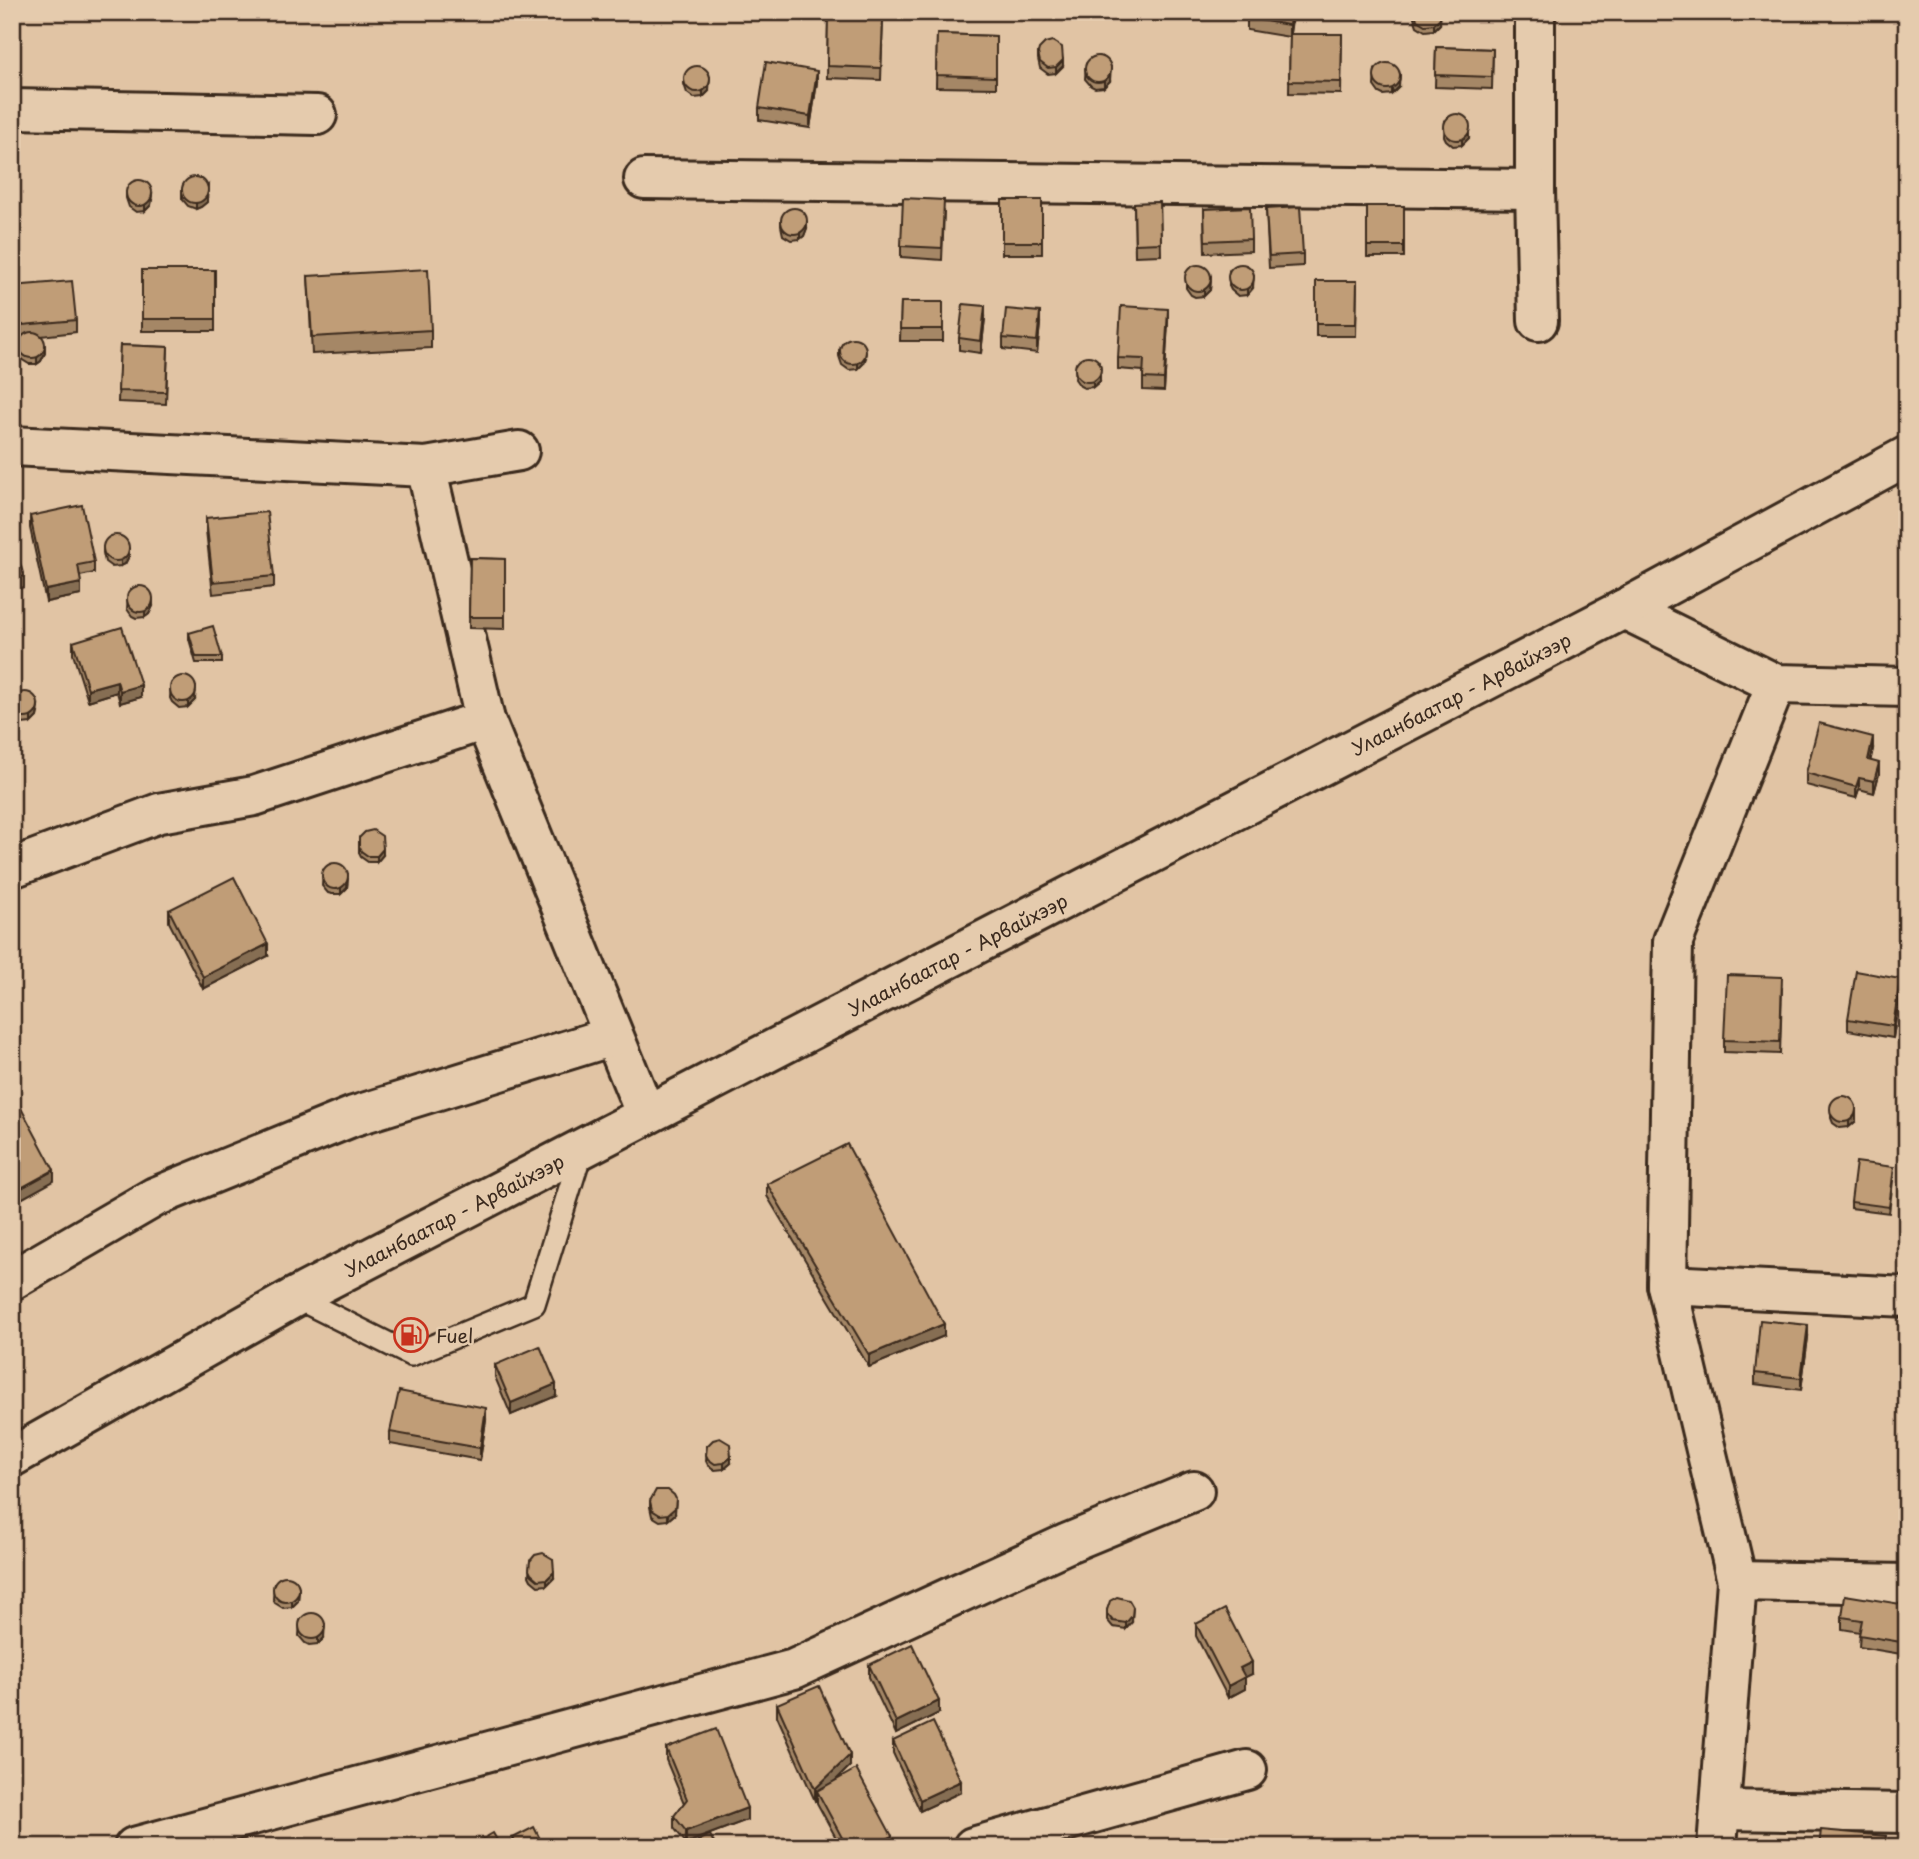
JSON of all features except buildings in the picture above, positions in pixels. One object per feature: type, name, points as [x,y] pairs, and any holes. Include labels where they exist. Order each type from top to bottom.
[{"type":"main road","points":[[1535,12],[1538,321]]},
{"type":"main road","points":[[12,109],[317,115]]},
{"type":"main road","points":[[644,179],[1535,188]]},
{"type":"main road","points":[[12,446],[426,467],[519,452]]},
{"type":"main road","name":"Улаанбаатар - Арвайхээр","points":[[12,1457],[295,1297],[1624,608],[1907,456]]},
{"type":"main road","points":[[426,467],[485,720],[646,1115]]},
{"type":"main road","points":[[1624,608],[1776,684],[1907,687]]},
{"type":"main road","points":[[1776,684],[1674,941],[1667,1285],[1737,1581],[1719,1828],[1907,1813]]},
{"type":"main road","points":[[12,868],[159,813],[254,796],[485,720]]},
{"type":"main road","points":[[12,1280],[155,1197],[192,1181],[354,1116],[614,1036]]},
{"type":"main road","points":[[1667,1285],[1907,1297]]},
{"type":"main road","points":[[134,1847],[794,1669],[1068,1543],[1194,1491]]},
{"type":"main road","points":[[1737,1581],[1907,1584]]},
{"type":"main road","points":[[973,1847],[1247,1770]]},
{"type":"lane","points":[[295,1297],[411,1355],[534,1304],[582,1149]]},
{"type":"place","name":"Fuel","points":[[411,1335]]}]
